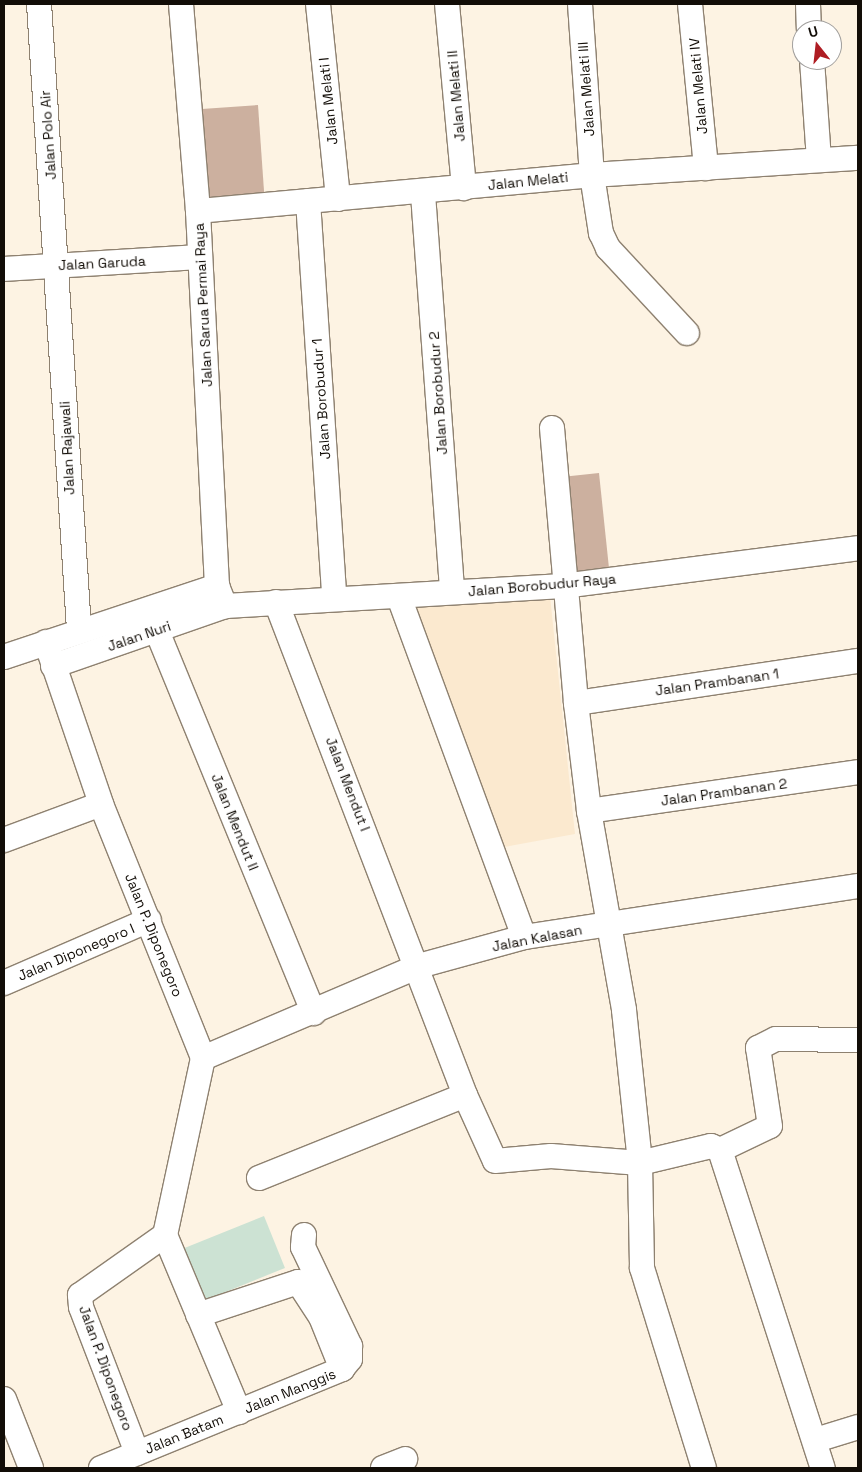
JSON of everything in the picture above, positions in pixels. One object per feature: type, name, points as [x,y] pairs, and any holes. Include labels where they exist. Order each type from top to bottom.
[{"type":"street","name":"Jalan Polo Air","points":[[39,4],[56,266]]},
{"type":"street","name":"Jalan Sarua Permai Raya","points":[[181,4],[198,211],[221,596]]},
{"type":"street","name":"Jalan Melati I","points":[[318,4],[338,199]]},
{"type":"street","name":"Jalan Melati II","points":[[447,4],[464,188]]},
{"type":"street","name":"Jalan Melati III","points":[[580,4],[592,174],[601,233],[608,248],[687,333]]},
{"type":"street","name":"Jalan Melati IV","points":[[690,4],[706,168]]},
{"type":"street","points":[[808,4],[809,20]]},
{"type":"street","points":[[813,70],[819,160]]},
{"type":"street","name":"Jalan Melati","points":[[198,211],[308,201],[423,194],[592,174],[858,158]]},
{"type":"street","name":"Jalan Borobudur 2","points":[[423,194],[452,592]]},
{"type":"street","name":"Jalan Borobudur 1","points":[[308,201],[334,596]]},
{"type":"street","name":"Jalan Garuda","points":[[4,269],[200,257]]},
{"type":"street","name":"Jalan Rajawali","points":[[56,266],[79,629]]},
{"type":"street","points":[[552,428],[563,586],[576,703],[589,811],[611,924],[640,1163],[642,1268],[704,1468]]},
{"type":"street","name":"Jalan Borobudur Raya","points":[[221,596],[276,602],[334,596],[400,597],[563,586],[858,548]]},
{"type":"street","name":"Jalan Nuri","points":[[4,656],[79,629],[221,596]]},
{"type":"street","name":"Jalan Nuri","points":[[53,666],[157,631],[221,596]]},
{"type":"street","points":[[400,597],[524,937]]},
{"type":"street","name":"Jalan Mendut I","points":[[276,602],[419,966],[466,1095],[495,1161],[551,1156],[640,1163]]},
{"type":"street","name":"Jalan Mendut II","points":[[157,631],[314,1013]]},
{"type":"street","name":"Jalan P. Diponegoro","points":[[46,642],[101,804],[203,1058]]},
{"type":"street","name":"Jalan Prambanan 1","points":[[576,703],[858,661]]},
{"type":"street","name":"Jalan Prambanan 2","points":[[589,811],[858,772]]},
{"type":"street","points":[[4,840],[101,804]]},
{"type":"street","name":"Jalan Kalasan","points":[[203,1058],[314,1013],[419,966],[524,937],[858,886]]},
{"type":"street","name":"Jalan Diponegoro I","points":[[4,983],[149,920]]},
{"type":"street","points":[[720,1150],[770,1126],[758,1048],[776,1039],[858,1040]]},
{"type":"street","points":[[203,1058],[165,1235],[239,1412]]},
{"type":"street","points":[[258,1178],[466,1095]]},
{"type":"street","points":[[640,1163],[711,1146],[720,1150],[816,1440],[823,1468]]},
{"type":"street","name":"Jalan P. Diponegoro","points":[[137,1453],[81,1307],[80,1295],[165,1235]]},
{"type":"street","points":[[198,1315],[298,1282],[321,1317],[342,1369],[350,1359],[350,1346],[303,1247],[304,1235]]},
{"type":"street","name":"Jalan Manggis","points":[[239,1412],[342,1369]]},
{"type":"street","points":[[4,1399],[32,1468]]},
{"type":"street","name":"Jalan Batam","points":[[101,1468],[239,1412]]},
{"type":"street","points":[[816,1440],[858,1427]]},
{"type":"street","points":[[383,1468],[405,1459]]},
{"type":"shaded area","points":[[550,596],[575,834],[499,848],[411,604]]},
{"type":"green space","points":[[264,1216],[285,1268],[204,1301],[183,1249]]},
{"type":"building","points":[[258,105],[264,197],[205,201],[198,109]]},
{"type":"building","points":[[599,473],[609,572],[570,577],[559,477]]}]
